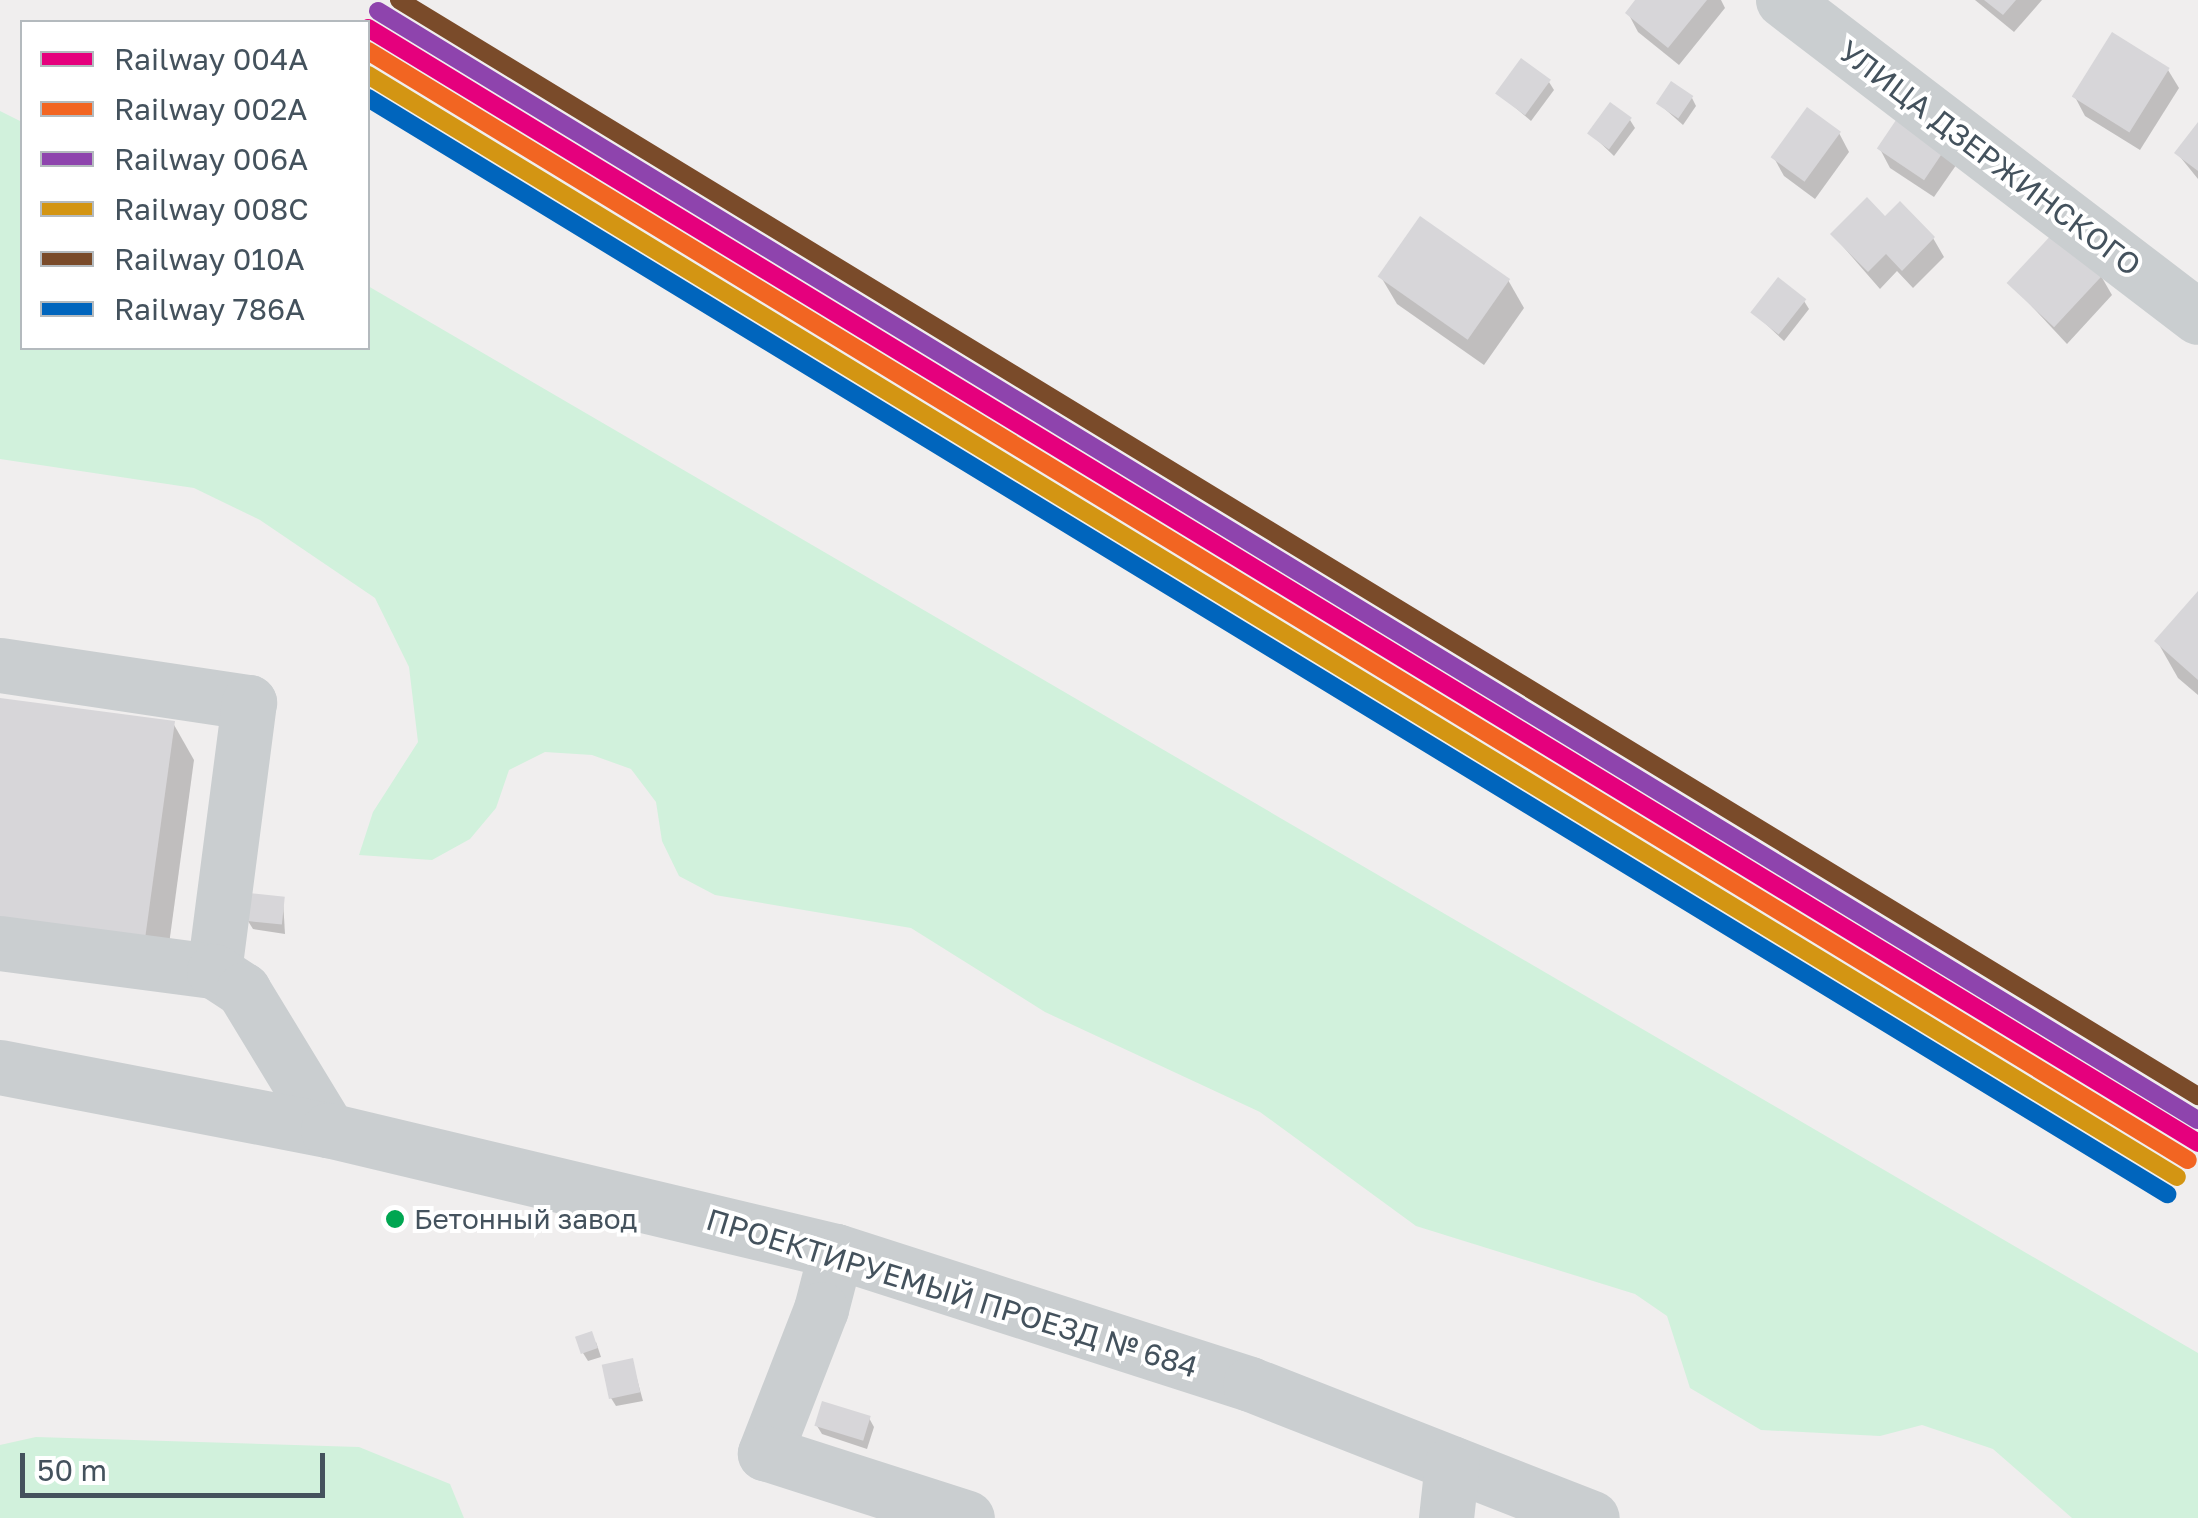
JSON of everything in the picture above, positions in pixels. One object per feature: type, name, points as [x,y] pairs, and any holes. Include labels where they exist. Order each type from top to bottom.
[{"type":"street","name":"УЛИЦА ДЗЕРЖИНСКОГО","points":[[1783,0],[2198,317]]},
{"type":"street","points":[[0,665],[249,702],[214,972]]},
{"type":"street","points":[[0,943],[214,972],[243,990],[328,1130]]},
{"type":"street","name":"ПРОЕКТИРУЕМЫЙ ПРОЕЗД № 684","points":[[0,1067],[328,1130],[836,1251],[1250,1384],[1592,1518]]},
{"type":"street","points":[[836,1251],[764,1454],[967,1518]]},
{"type":"street","points":[[1446,1518],[1452,1463]]},
{"type":"green space","points":[[0,111],[20,121],[20,350],[370,350],[370,287],[2198,1353],[2198,1518],[2072,1518],[1993,1449],[1922,1425],[1880,1436],[1761,1430],[1690,1388],[1667,1316],[1635,1294],[1416,1226],[1260,1112],[1045,1012],[911,928],[715,895],[679,876],[662,841],[656,802],[631,769],[592,755],[545,752],[509,770],[496,808],[470,839],[432,860],[359,855],[373,812],[418,742],[409,667],[375,598],[260,520],[194,488],[0,459]]},
{"type":"green space","points":[[36,1437],[359,1447],[450,1484],[464,1518],[0,1518],[0,1445]]},
{"type":"building","points":[[1635,0],[1707,0],[1668,48],[1625,13]]},
{"type":"building","points":[[1984,0],[2016,0],[2003,15]]},
{"type":"building","points":[[2112,32],[2170,68],[2129,132],[2072,96]]},
{"type":"building","points":[[1521,58],[1551,80],[1525,115],[1495,94]]},
{"type":"building","points":[[1671,81],[1693,96],[1678,118],[1656,103]]},
{"type":"building","points":[[1921,83],[1968,115],[1924,180],[1877,148]]},
{"type":"building","points":[[1610,102],[1632,118],[1609,149],[1587,134]]},
{"type":"building","points":[[1807,107],[1841,132],[1805,182],[1771,157]]},
{"type":"building","points":[[2198,122],[2198,171],[2174,153]]},
{"type":"building","points":[[1867,197],[1885,216],[1900,201],[1935,237],[1902,271],[1886,254],[1868,272],[1830,234]]},
{"type":"building","points":[[1420,216],[1510,279],[1468,340],[1378,277]]},
{"type":"building","points":[[2055,231],[2103,275],[2054,327],[2007,283]]},
{"type":"building","points":[[1778,277],[1806,299],[1779,335],[1750,312]]},
{"type":"building","points":[[2198,591],[2198,680],[2154,641]]},
{"type":"building","points":[[0,698],[175,721],[145,939],[0,920]]},
{"type":"building","points":[[249,893],[285,897],[282,925],[246,921]]},
{"type":"building","points":[[592,1331],[598,1348],[581,1354],[575,1337]]},
{"type":"building","points":[[633,1358],[640,1392],[609,1399],[602,1365]]},
{"type":"building","points":[[822,1401],[871,1416],[863,1441],[814,1426]]},
{"type":"rail line","name":"010А","points":[[399,0],[2198,1096]]},
{"type":"rail line","name":"006А","points":[[378,11],[2198,1120]]},
{"type":"rail line","name":"004А","points":[[370,29],[2198,1143]]},
{"type":"rail line","name":"002А","points":[[370,52],[2188,1160]]},
{"type":"rail line","name":"008С","points":[[370,76],[2177,1177]]},
{"type":"rail line","name":"786А","points":[[370,99],[2167,1194]]},
{"type":"place","name":"Бетонный завод","points":[[395,1219]]}]
